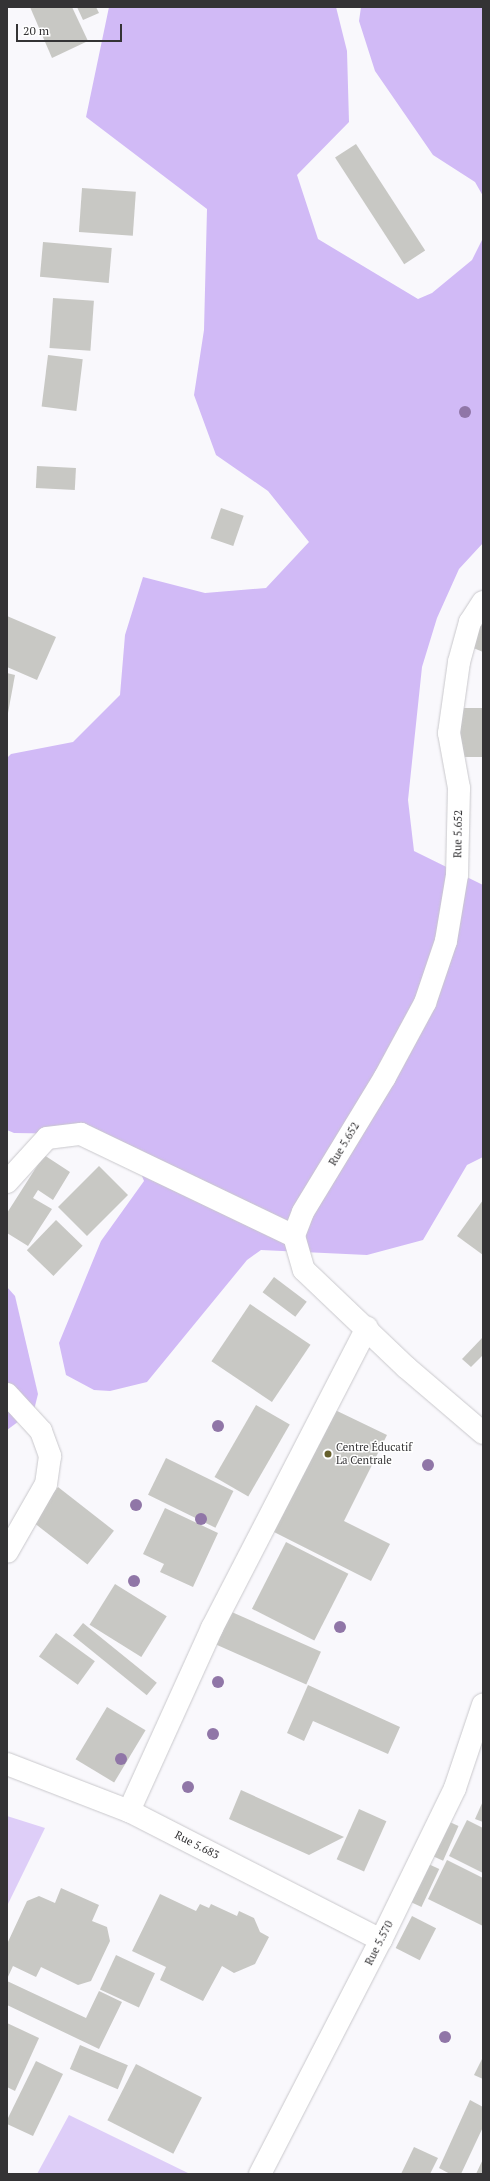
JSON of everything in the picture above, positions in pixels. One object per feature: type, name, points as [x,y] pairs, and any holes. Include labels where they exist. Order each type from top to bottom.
[{"type":"street","name":"Rue 5.652","points":[[294,1236],[303,1212],[385,1077],[425,1003],[446,941],[457,875],[459,788],[449,733],[458,662],[470,622],[483,602]]},
{"type":"street","points":[[7,1182],[47,1138],[81,1134],[294,1236],[304,1270],[367,1328],[407,1368],[483,1433]]},
{"type":"street","points":[[130,1811],[212,1628],[367,1328]]},
{"type":"street","points":[[7,1394],[41,1431],[50,1456],[46,1484],[7,1552]]},
{"type":"street","name":"Rue 5.570","points":[[260,2174],[380,1940],[455,1788],[483,1705]]},
{"type":"street","name":"Rue 5.683","points":[[7,1764],[130,1811],[380,1940]]},
{"type":"shaded area","points":[[109,7],[336,7],[347,51],[349,122],[297,175],[318,239],[418,299],[432,293],[472,260],[483,238],[483,543],[459,569],[437,618],[422,667],[408,800],[414,851],[483,885],[483,1157],[467,1165],[423,1240],[367,1255],[261,1250],[247,1260],[147,1382],[110,1391],[94,1390],[66,1375],[59,1343],[101,1241],[144,1181],[138,1166],[81,1134],[14,1133],[7,1130],[7,758],[11,754],[73,742],[120,695],[125,635],[143,577],[205,593],[266,588],[309,542],[268,491],[216,455],[194,395],[204,330],[207,209],[86,117]]},
{"type":"shaded area","points":[[361,7],[483,7],[483,196],[475,182],[433,155],[375,71],[359,21]]},
{"type":"shaded area","points":[[7,1287],[15,1296],[38,1394],[34,1410],[7,1430]]},
{"type":"shaded area","points":[[7,1816],[45,1828],[7,1906]]},
{"type":"shaded area","points":[[69,2115],[190,2174],[37,2174]]},
{"type":"building","points":[[30,7],[72,7],[88,41],[52,58]]},
{"type":"building","points":[[77,7],[96,7],[99,13],[83,20]]},
{"type":"building","points":[[356,144],[425,251],[404,264],[335,158]]},
{"type":"building","points":[[82,188],[136,192],[133,236],[79,232]]},
{"type":"building","points":[[43,242],[112,248],[109,283],[40,277]]},
{"type":"building","points":[[53,298],[94,301],[90,351],[50,348]]},
{"type":"building","points":[[48,355],[83,359],[76,411],[42,407]]},
{"type":"building","points":[[37,466],[76,468],[75,490],[36,488]]},
{"type":"building","points":[[221,508],[244,516],[233,546],[211,538]]},
{"type":"building","points":[[7,616],[56,637],[37,680],[7,667]]},
{"type":"building","points":[[480,625],[483,626],[483,652],[471,647]]},
{"type":"building","points":[[7,673],[15,675],[8,713],[7,713]]},
{"type":"building","points":[[459,708],[483,708],[483,757],[459,757]]},
{"type":"building","points":[[44,1155],[70,1172],[53,1200],[38,1190],[33,1198],[52,1209],[28,1246],[7,1233],[7,1213]]},
{"type":"building","points":[[99,1166],[128,1195],[87,1236],[58,1207]]},
{"type":"building","points":[[483,1200],[483,1255],[457,1236]]},
{"type":"building","points":[[56,1220],[83,1246],[53,1276],[27,1250]]},
{"type":"building","points":[[274,1277],[307,1302],[295,1317],[263,1292]]},
{"type":"building","points":[[250,1304],[311,1345],[272,1402],[211,1361]]},
{"type":"building","points":[[483,1337],[483,1355],[471,1367],[462,1359]]},
{"type":"building","points":[[256,1405],[290,1424],[248,1496],[214,1477]]},
{"type":"building","points":[[333,1409],[387,1435],[344,1521],[390,1544],[371,1581],[272,1531]]},
{"type":"building","points":[[166,1458],[233,1491],[215,1528],[148,1495]]},
{"type":"building","points":[[58,1487],[114,1531],[87,1565],[32,1521]]},
{"type":"building","points":[[165,1508],[218,1533],[193,1587],[160,1572],[164,1564],[143,1554]]},
{"type":"building","points":[[286,1542],[348,1574],[314,1641],[252,1609]]},
{"type":"building","points":[[115,1584],[167,1616],[141,1657],[90,1625]]},
{"type":"building","points":[[225,1609],[321,1652],[306,1685],[210,1642]]},
{"type":"building","points":[[83,1623],[157,1683],[147,1695],[73,1635]]},
{"type":"building","points":[[56,1633],[95,1661],[78,1685],[39,1656]]},
{"type":"building","points":[[308,1685],[400,1727],[388,1754],[313,1721],[304,1741],[287,1733]]},
{"type":"building","points":[[107,1707],[146,1730],[114,1782],[76,1759]]},
{"type":"building","points":[[241,1790],[344,1837],[309,1855],[229,1819]]},
{"type":"building","points":[[483,1801],[483,1822],[475,1819]]},
{"type":"building","points":[[359,1809],[386,1821],[364,1871],[337,1859]]},
{"type":"building","points":[[443,1819],[459,1826],[443,1861],[428,1854]]},
{"type":"building","points":[[467,1820],[483,1828],[483,1873],[449,1856]]},
{"type":"building","points":[[447,1860],[483,1878],[483,1926],[428,1899]]},
{"type":"building","points":[[422,1861],[439,1869],[421,1907],[404,1899]]},
{"type":"building","points":[[61,1888],[99,1905],[92,1921],[107,1927],[110,1941],[91,1981],[78,1985],[41,1967],[36,1977],[13,1966],[7,1979],[7,1944],[27,1901],[39,1896],[55,1903]]},
{"type":"building","points":[[160,1894],[196,1911],[200,1904],[209,1908],[211,1904],[237,1916],[239,1911],[254,1918],[260,1932],[269,1937],[255,1964],[234,1973],[222,1966],[203,2001],[160,1980],[166,1967],[132,1951]]},
{"type":"building","points":[[412,1916],[436,1928],[420,1960],[396,1948]]},
{"type":"building","points":[[116,1955],[155,1973],[139,2008],[100,1989]]},
{"type":"building","points":[[7,1981],[86,2018],[99,1991],[122,2002],[99,2049],[7,2005]]},
{"type":"building","points":[[7,2023],[39,2038],[15,2091],[7,2087]]},
{"type":"building","points":[[80,2045],[128,2065],[118,2089],[70,2069]]},
{"type":"building","points":[[483,2057],[483,2079],[474,2075]]},
{"type":"building","points":[[36,2061],[63,2074],[33,2136],[7,2124],[7,2120]]},
{"type":"building","points":[[136,2064],[202,2098],[173,2154],[107,2120]]},
{"type":"building","points":[[470,2100],[483,2107],[483,2127],[461,2174],[450,2174],[439,2168]]},
{"type":"building","points":[[414,2147],[438,2158],[430,2174],[401,2174]]},
{"type":"building","points":[[483,2159],[483,2174],[476,2174]]},
{"type":"place","name":"Centre Éducatif La Centrale","points":[[328,1454]]}]
